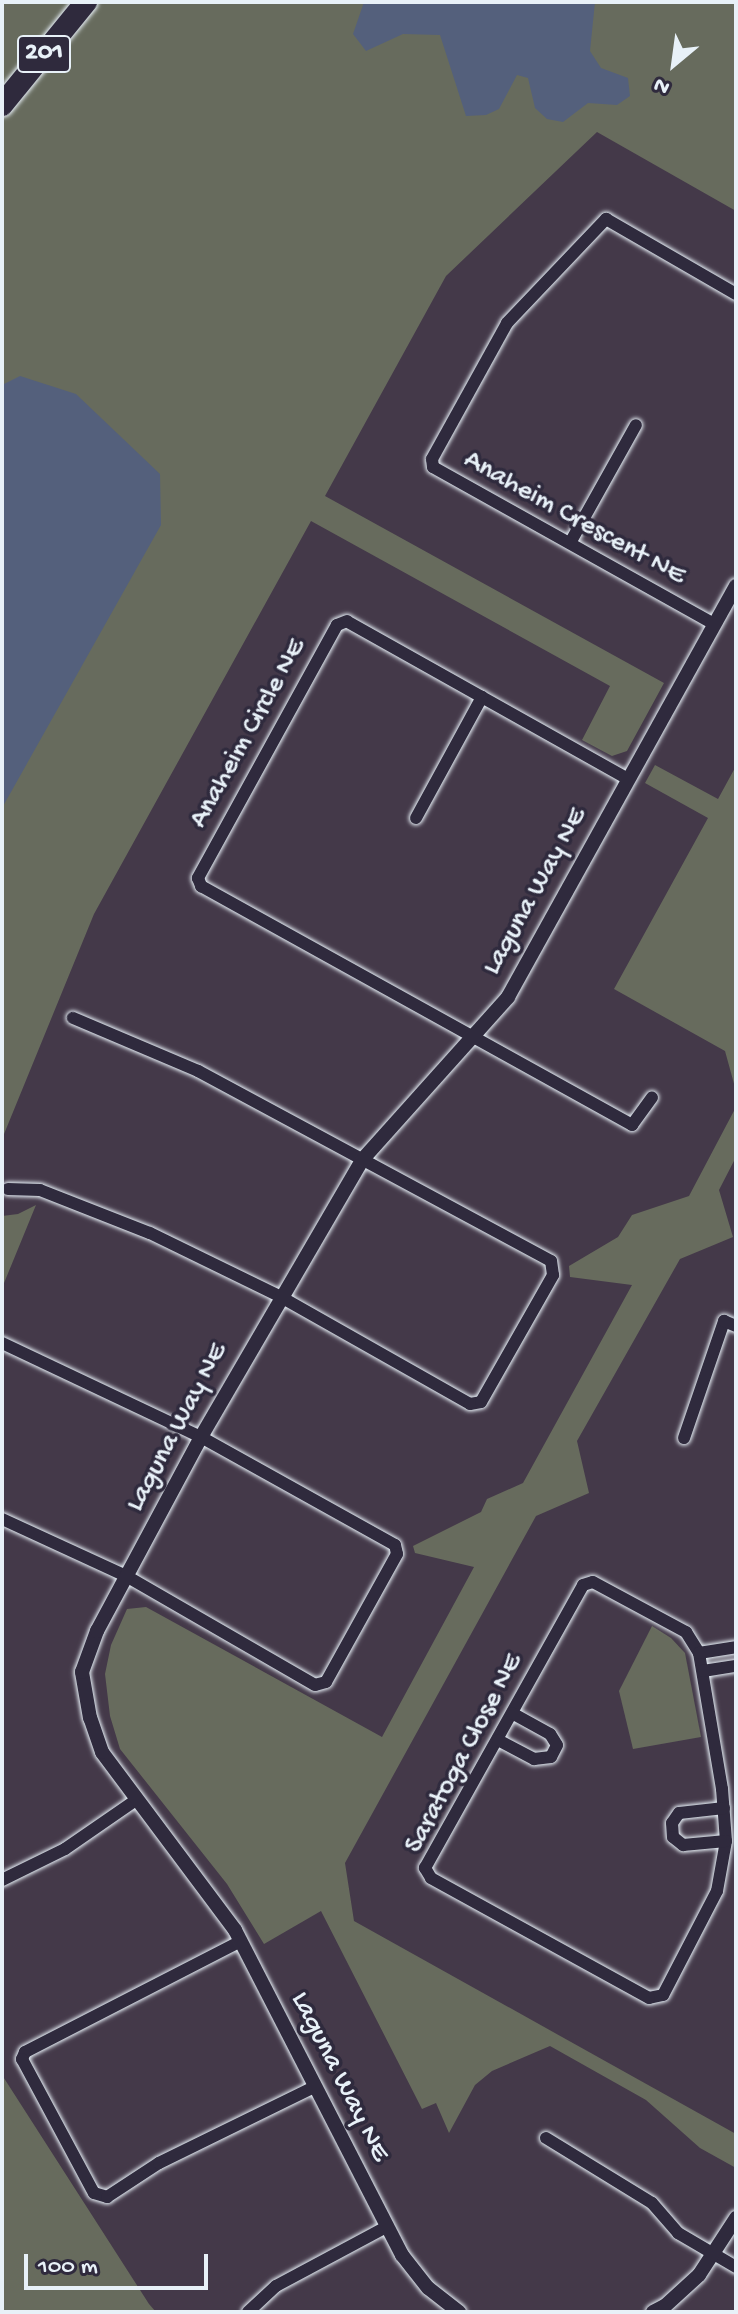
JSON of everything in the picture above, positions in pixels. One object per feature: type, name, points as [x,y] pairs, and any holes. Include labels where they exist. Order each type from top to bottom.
[{"type":"highway","name":"201","points":[[2,105],[86,2]]},
{"type":"street","name":"Anaheim Crescent NE","points":[[714,624],[433,467],[432,459],[507,323],[606,219],[736,294]]},
{"type":"street","points":[[570,543],[636,425]]},
{"type":"street","name":"Laguna Way NE","points":[[459,2312],[428,2288],[402,2255],[241,1941],[205,1885],[136,1800],[102,1752],[90,1718],[82,1672],[97,1631],[164,1513],[201,1437],[362,1160],[508,997],[736,586]]},
{"type":"street","name":"Anaheim Circle NE","points":[[472,1038],[201,886],[198,878],[337,625],[347,621],[628,779]]},
{"type":"street","points":[[416,818],[482,697]]},
{"type":"street","points":[[8,1189],[40,1190],[150,1233],[281,1297],[470,1404],[481,1402],[553,1275],[551,1261],[198,1071],[73,1018]]},
{"type":"street","points":[[472,1038],[632,1125],[652,1097]]},
{"type":"street","points":[[684,1438],[724,1321],[736,1326]]},
{"type":"street","points":[[2,1343],[201,1437],[395,1545],[397,1554],[326,1682],[315,1685],[126,1576],[2,1519]]},
{"type":"street","name":"Saratoga Close NE","points":[[593,1582],[686,1632],[699,1653],[703,1671],[724,1808],[726,1841],[717,1891],[663,1995],[649,1998],[431,1878],[425,1868],[583,1585],[593,1582]]},
{"type":"street","points":[[699,1653],[736,1647]]},
{"type":"street","points":[[703,1671],[736,1666]]},
{"type":"street","points":[[498,1740],[534,1759],[551,1757],[557,1745],[550,1734],[512,1713]]},
{"type":"street","points":[[2,1880],[65,1849],[136,1800]]},
{"type":"street","points":[[724,1808],[679,1813],[672,1823],[673,1837],[683,1845],[726,1841]]},
{"type":"street","points":[[241,1941],[25,2052],[22,2059],[94,2193],[107,2197],[159,2163],[314,2087]]},
{"type":"street","points":[[546,2138],[652,2203],[678,2233],[736,2267]]},
{"type":"street","points":[[653,2312],[665,2306],[699,2275],[715,2255],[736,2218]]},
{"type":"street","points":[[248,2312],[276,2286],[386,2227]]},
{"type":"green space","points":[[2,2],[736,2],[736,211],[597,132],[446,276],[325,496],[664,683],[627,751],[612,756],[582,740],[610,686],[311,521],[94,914],[2,1139]]},
{"type":"green space","points":[[655,765],[718,799],[736,766],[736,1091],[725,1051],[614,989],[708,818],[645,783]]},
{"type":"green space","points":[[736,1107],[736,1157],[719,1190],[733,1237],[680,1259],[577,1441],[589,1493],[536,1516],[345,1863],[354,1921],[736,2134],[736,2168],[700,2148],[646,2100],[550,2046],[492,2071],[475,2085],[449,2133],[436,2103],[422,2109],[321,1911],[264,1944],[227,1884],[120,1749],[110,1716],[105,1674],[111,1645],[127,1609],[146,1607],[382,1737],[474,1567],[415,1553],[413,1546],[481,1512],[487,1499],[523,1483],[632,1285],[570,1277],[569,1266],[618,1237],[632,1215],[689,1196]]},
{"type":"green space","points":[[36,1205],[2,1288],[2,1216],[18,1214]]},
{"type":"green space","points":[[652,1626],[671,1638],[685,1653],[701,1737],[633,1749],[619,1691]]},
{"type":"green space","points":[[2,2075],[149,2304],[156,2312],[2,2312]]},
{"type":"water","points":[[364,2],[595,2],[590,51],[601,68],[628,78],[630,96],[617,105],[588,103],[563,122],[547,119],[535,108],[528,78],[517,75],[499,109],[486,115],[466,116],[440,35],[403,34],[366,51],[353,34]]},
{"type":"water","points":[[20,376],[76,394],[160,474],[161,525],[2,808],[2,385]]}]
